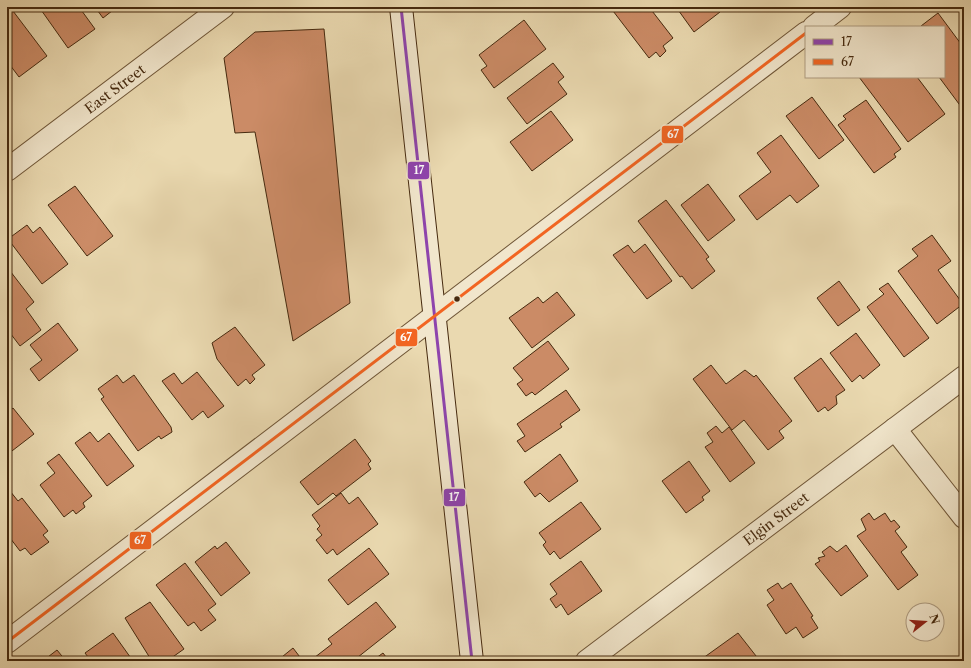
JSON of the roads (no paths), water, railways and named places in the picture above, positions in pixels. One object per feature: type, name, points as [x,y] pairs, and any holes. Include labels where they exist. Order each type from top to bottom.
[{"type":"street","name":"East Street","points":[[7,170],[223,7]]},
{"type":"street","points":[[400,7],[472,661]]},
{"type":"street","points":[[815,26],[840,7]]},
{"type":"street","points":[[7,642],[805,34]]},
{"type":"street","name":"Elgin Street","points":[[587,661],[964,377]]},
{"type":"street","points":[[895,430],[964,517]]}]
